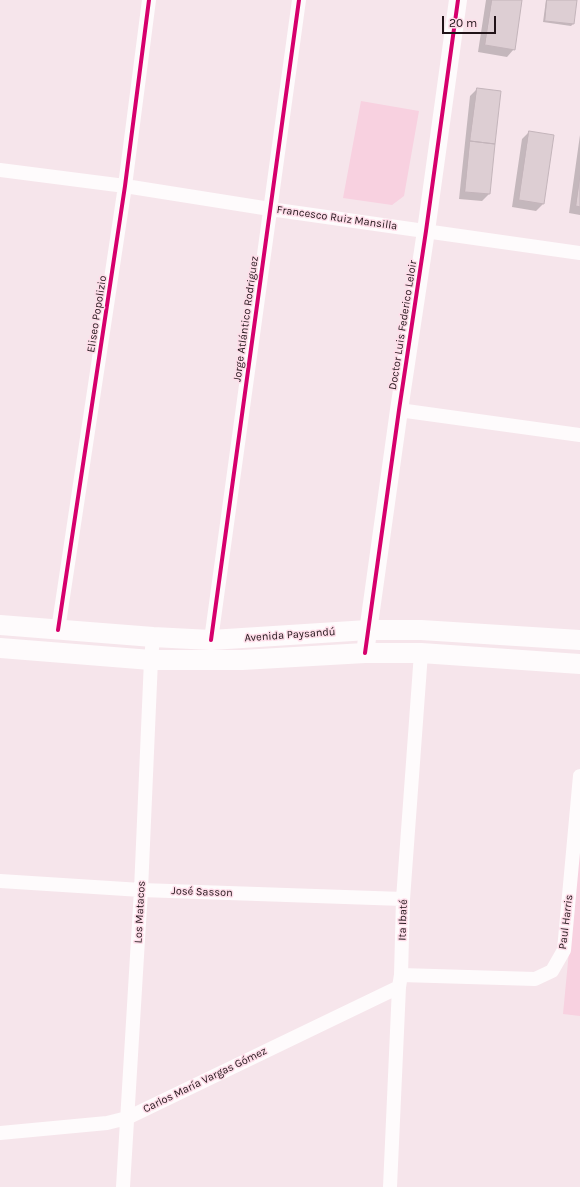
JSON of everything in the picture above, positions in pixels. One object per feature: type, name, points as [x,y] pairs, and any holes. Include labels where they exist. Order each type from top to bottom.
[{"type":"main road","name":"Avenida Paysandú","points":[[0,625],[211,640],[368,630],[421,630],[580,640]]},
{"type":"main road","name":"Avenida Paysandú","points":[[0,648],[151,660],[242,660],[365,653],[421,653],[580,664]]},
{"type":"street","name":"Eliseo Popolizio","points":[[58,630],[125,186],[149,0]]},
{"type":"street","name":"Jorge Atlántico Rodriguez","points":[[211,640],[298,0]]},
{"type":"street","name":"Doctor Luis Federico Leloir","points":[[365,653],[458,0]]},
{"type":"street","name":"Francesco Ruiz Mansilla","points":[[0,170],[125,186],[270,209],[580,253]]},
{"type":"street","points":[[399,410],[580,435]]},
{"type":"street","name":"Los Matacos","points":[[123,1187],[141,890],[153,637]]},
{"type":"street","name":"Ita Ibaté","points":[[390,1187],[403,899],[421,653]]},
{"type":"street","name":"Paul Harris","points":[[552,971],[564,950],[580,776]]},
{"type":"street","name":"José Sasson","points":[[0,881],[141,890],[403,899]]},
{"type":"street","name":"Carlos María Vargas Gómez","points":[[0,1133],[107,1123],[128,1118],[400,981],[535,979],[552,971]]},
{"type":"shaded area","points":[[361,101],[419,111],[404,196],[392,205],[343,198]]},
{"type":"shaded area","points":[[580,836],[580,1016],[563,1014]]},
{"type":"building","points":[[492,0],[522,0],[515,50],[485,45]]},
{"type":"building","points":[[547,0],[577,0],[574,24],[545,21]]},
{"type":"building","points":[[477,88],[501,91],[495,144],[470,141]]},
{"type":"building","points":[[529,131],[554,135],[544,204],[519,200]]},
{"type":"building","points":[[470,141],[495,144],[490,194],[465,192]]},
{"type":"building","points":[[580,176],[580,207],[576,206]]},
{"type":"cycle path","points":[[58,630],[125,186],[149,0]]},
{"type":"cycle path","points":[[211,640],[299,0]]},
{"type":"cycle path","points":[[365,653],[458,0]]}]
